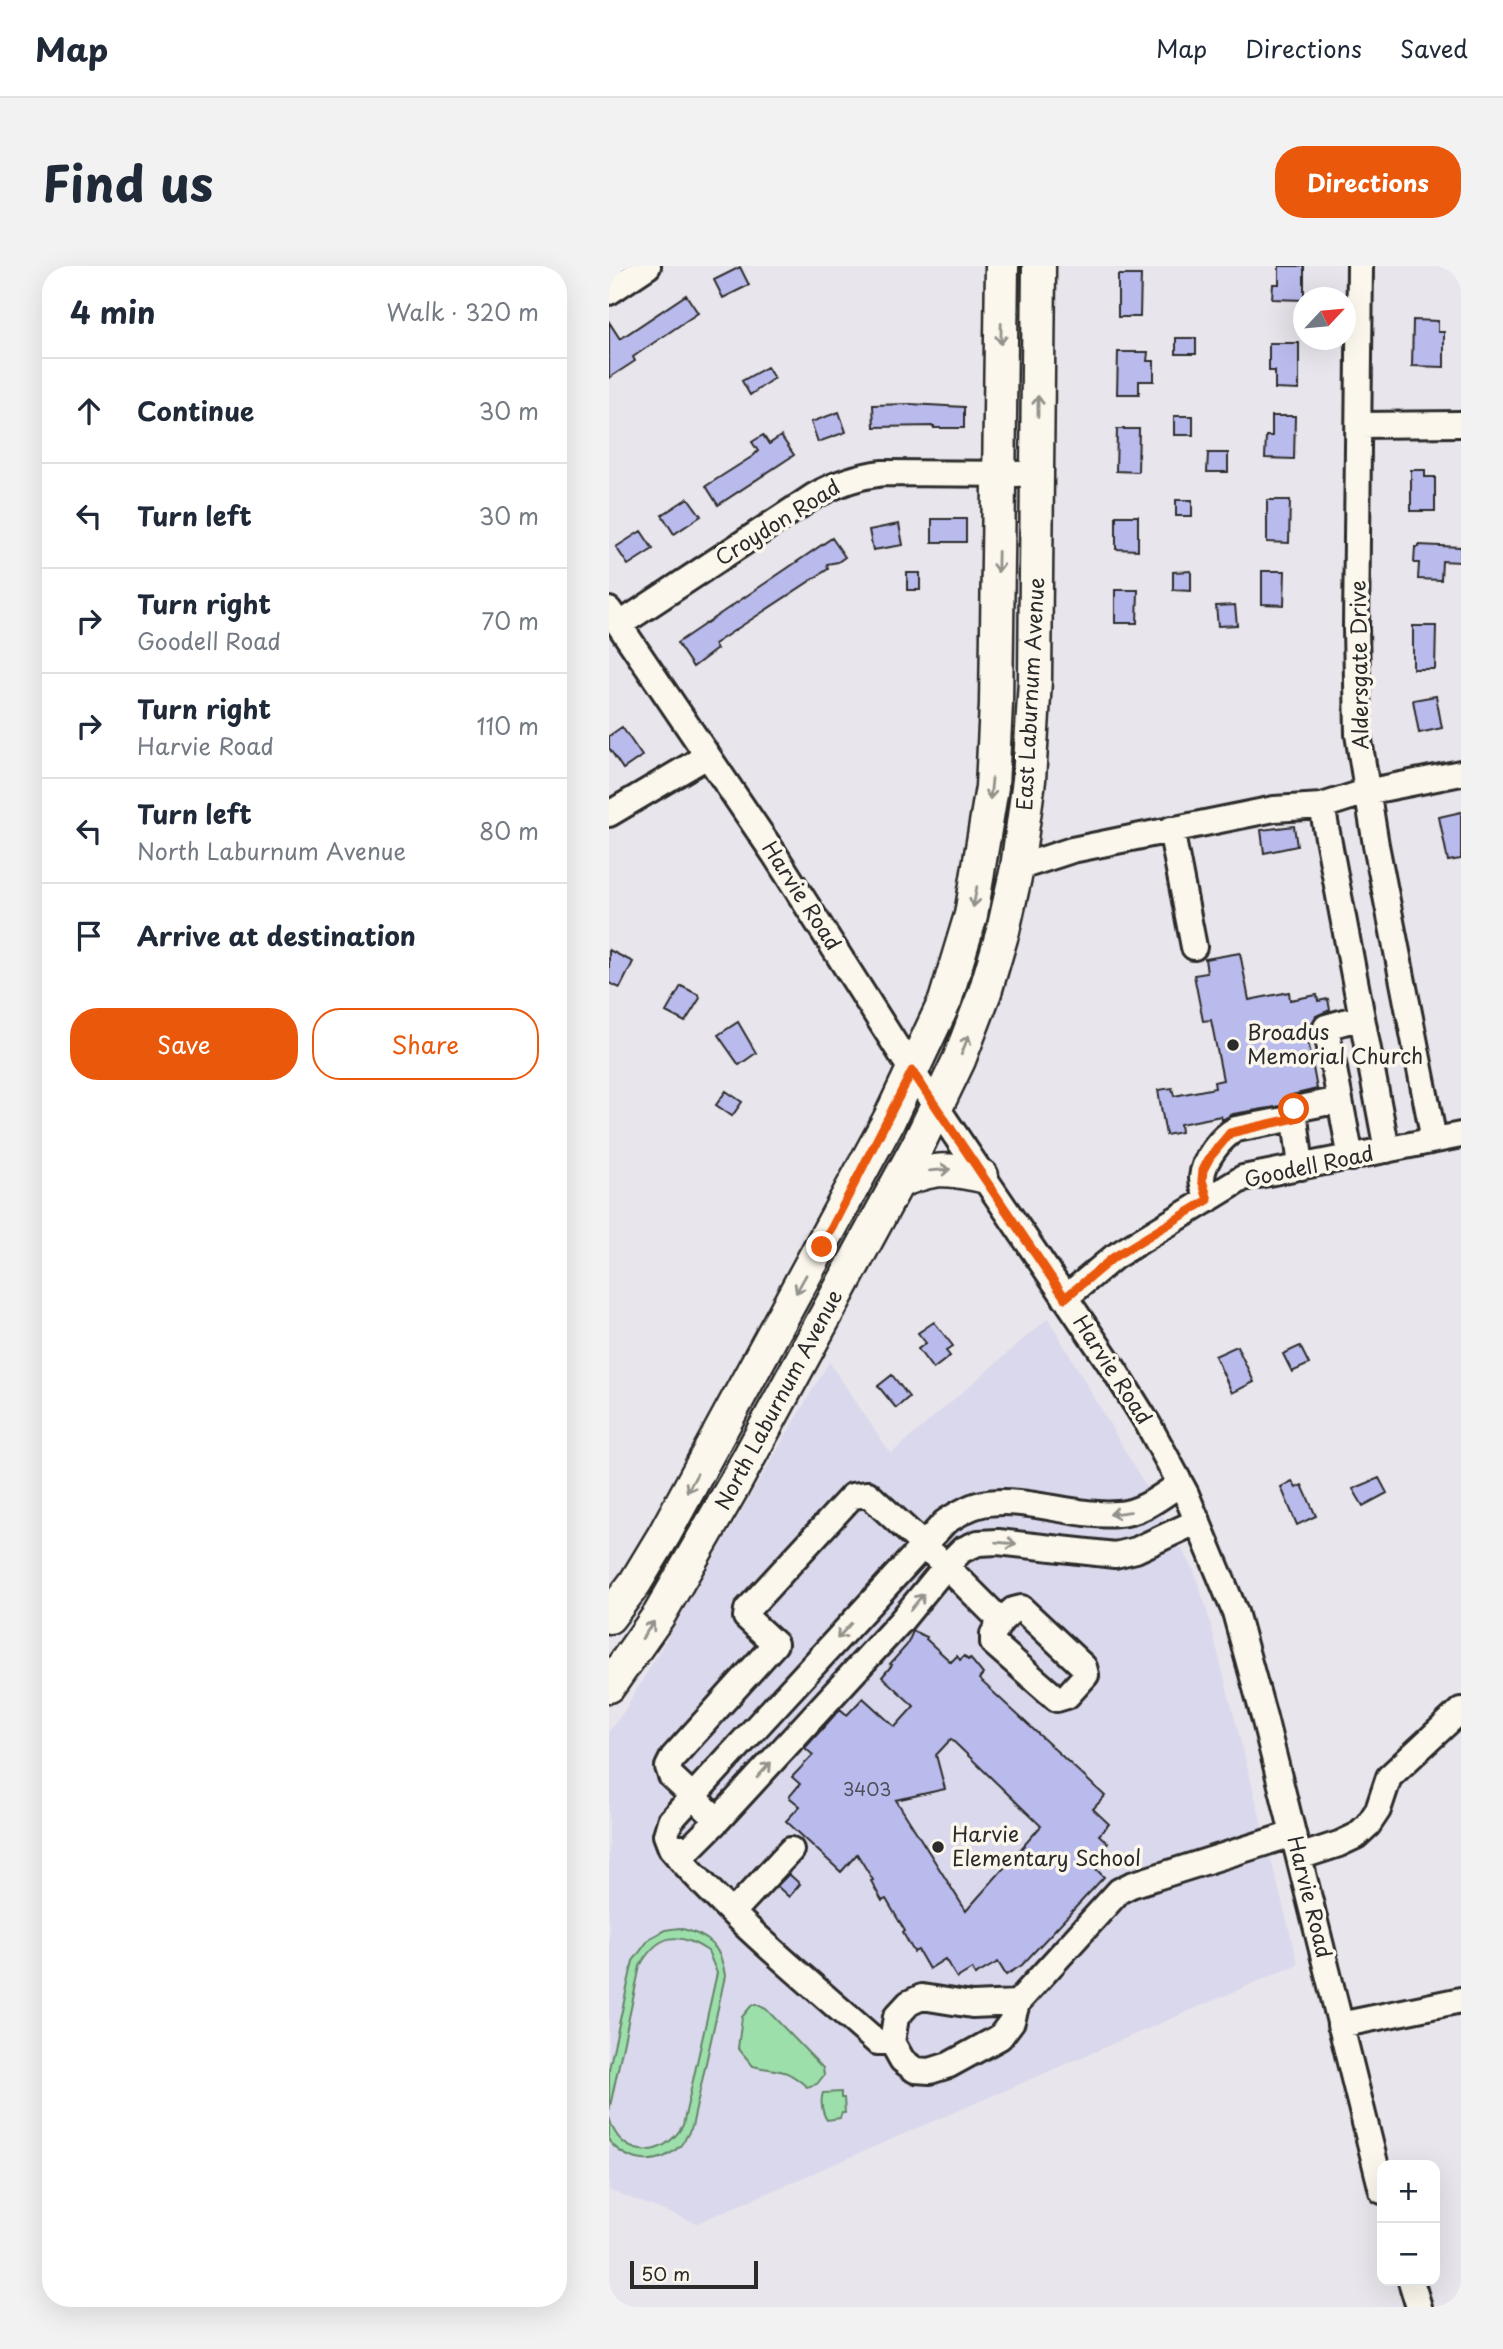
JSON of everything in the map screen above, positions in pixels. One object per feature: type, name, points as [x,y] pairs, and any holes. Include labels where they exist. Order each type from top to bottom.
[{"type":"main road","name":"East Laburnum Avenue","points":[[912,1071],[945,1001],[971,915],[992,787],[996,704],[1002,266]]},
{"type":"main road","name":"East Laburnum Avenue","points":[[936,1107],[959,1060],[985,992],[1003,931],[1017,868],[1029,780],[1035,680],[1039,266]]},
{"type":"main road","name":"North Laburnum Avenue","points":[[609,1617],[635,1583],[664,1535],[822,1247],[912,1071]]},
{"type":"main road","name":"North Laburnum Avenue","points":[[609,1686],[659,1615],[699,1549],[936,1107]]},
{"type":"main road","points":[[898,1182],[919,1174],[949,1169],[982,1176]]},
{"type":"street","points":[[609,292],[648,266]]},
{"type":"street","name":"Aldersgate Drive","points":[[1360,266],[1356,700],[1358,734],[1366,792],[1434,1140]]},
{"type":"street","points":[[1359,425],[1461,424]]},
{"type":"street","name":"Croydon Road","points":[[614,618],[838,482],[860,475],[883,473],[1037,474]]},
{"type":"street","name":"Harvie Road","points":[[614,618],[789,877],[912,1071],[1148,1424],[1181,1484],[1234,1612],[1264,1717],[1377,2170]]},
{"type":"street","points":[[609,814],[707,756]]},
{"type":"street","points":[[1017,868],[1072,850],[1274,810],[1322,806],[1366,792],[1461,773]]},
{"type":"street","points":[[1322,806],[1387,1150]]},
{"type":"street","points":[[1171,829],[1194,947]]},
{"type":"street","points":[[1351,1158],[1326,1027],[1362,1017]]},
{"type":"street","points":[[1301,1167],[1294,1109],[1340,1100]]},
{"type":"street","points":[[1208,1200],[1202,1180],[1203,1170],[1230,1133],[1295,1118]]},
{"type":"street","name":"Goodell Road","points":[[1065,1298],[1114,1257],[1243,1178],[1461,1135]]},
{"type":"street","points":[[892,2042],[877,2042],[733,1912],[671,1848],[666,1835],[670,1821],[945,1522],[979,1505],[1025,1504],[1095,1514],[1120,1514],[1141,1509],[1181,1484]]},
{"type":"street","points":[[828,1699],[746,1617],[747,1610],[852,1496],[868,1494],[1002,1621]]},
{"type":"street","points":[[671,1848],[691,1848],[901,1621],[962,1550],[978,1543],[998,1542],[1115,1555],[1136,1550],[1198,1521]]},
{"type":"street","points":[[718,1820],[671,1776],[668,1767],[673,1757],[775,1644]]},
{"type":"street","points":[[1017,2003],[971,2005],[922,1997],[909,2003],[896,2017],[892,2042],[902,2060],[915,2070],[930,2071],[949,2065],[1000,2037],[1013,2021],[1017,2003],[1119,1891],[1131,1885],[1296,1846],[1347,1840],[1356,1836],[1378,1810],[1389,1777],[1461,1710]]},
{"type":"street","points":[[733,1912],[791,1850]]},
{"type":"street","points":[[1340,2025],[1461,2000]]},
{"type":"street","points":[[1413,2286],[1419,2307]]},
{"type":"shaded area","name":"Harvie Elementary School","points":[[1048,1318],[1193,1568],[1206,1607],[1298,1964],[697,2223],[609,2190],[609,1731],[623,1713],[829,1362],[891,1454]]},
{"type":"green space","points":[[679,1928],[698,1934],[711,1943],[720,1956],[725,1976],[692,2127],[682,2144],[671,2153],[662,2158],[643,2160],[625,2154],[609,2141],[609,2117],[614,2131],[622,2141],[642,2150],[664,2145],[683,2125],[717,1973],[708,1951],[688,1940],[678,1938],[662,1941],[647,1955],[640,1966],[609,2111],[609,2069],[633,1961],[650,1938],[665,1930]]},
{"type":"green space","points":[[752,2005],[766,2009],[823,2068],[824,2075],[817,2084],[807,2087],[782,2071],[753,2066],[738,2048],[742,2017]]},
{"type":"green space","points":[[841,2092],[845,2113],[842,2113],[840,2118],[827,2120],[822,2106],[823,2093]]},
{"type":"building","points":[[1279,266],[1304,266],[1304,287],[1293,287],[1293,300],[1272,299],[1273,284],[1279,284]]},
{"type":"building","points":[[740,267],[749,285],[723,298],[714,280]]},
{"type":"building","points":[[1118,275],[1141,275],[1140,317],[1118,317]]},
{"type":"building","points":[[686,295],[698,313],[633,357],[635,361],[609,378],[609,322],[620,339]]},
{"type":"building","points":[[1413,320],[1438,321],[1438,332],[1444,332],[1444,367],[1412,366]]},
{"type":"building","points":[[1176,338],[1196,338],[1196,354],[1176,354]]},
{"type":"building","points":[[1269,343],[1293,343],[1293,350],[1299,350],[1299,390],[1275,389],[1275,371],[1269,371]]},
{"type":"building","points":[[1118,352],[1148,352],[1147,361],[1154,361],[1154,381],[1139,381],[1139,394],[1117,394]]},
{"type":"building","points":[[767,367],[774,378],[750,395],[742,381]]},
{"type":"building","points":[[873,405],[964,407],[964,428],[874,427]]},
{"type":"building","points":[[839,412],[846,432],[818,442],[811,422]]},
{"type":"building","points":[[1174,416],[1193,416],[1193,435],[1174,435]]},
{"type":"building","points":[[1272,416],[1295,416],[1294,459],[1265,458],[1266,436],[1272,436]]},
{"type":"building","points":[[1117,429],[1139,429],[1138,472],[1116,471]]},
{"type":"building","points":[[763,435],[769,444],[781,436],[794,455],[718,505],[706,486],[753,456],[758,451],[752,442]]},
{"type":"building","points":[[1208,453],[1228,453],[1228,472],[1207,472]]},
{"type":"building","points":[[1411,470],[1425,470],[1425,477],[1435,477],[1435,511],[1411,511]]},
{"type":"building","points":[[688,498],[701,516],[674,534],[662,515]]},
{"type":"building","points":[[1176,500],[1192,500],[1192,516],[1176,516]]},
{"type":"building","points":[[1267,500],[1290,500],[1289,543],[1267,542]]},
{"type":"building","points":[[1116,516],[1138,516],[1138,550],[1116,549]]},
{"type":"building","points":[[932,519],[966,519],[966,542],[932,542]]},
{"type":"building","points":[[899,524],[903,545],[873,550],[869,530]]},
{"type":"building","points":[[641,531],[653,549],[628,565],[616,547]]},
{"type":"building","points":[[832,538],[845,557],[838,562],[827,564],[828,569],[714,644],[717,649],[693,667],[677,643]]},
{"type":"building","points":[[1415,547],[1461,547],[1460,562],[1442,561],[1441,580],[1418,579],[1419,563],[1414,563]]},
{"type":"building","points":[[1191,571],[1191,591],[1173,590],[1173,572]]},
{"type":"building","points":[[1262,571],[1285,571],[1284,605],[1262,604]]},
{"type":"building","points":[[907,573],[920,573],[920,590],[907,590]]},
{"type":"building","points":[[1115,590],[1138,590],[1137,623],[1115,623]]},
{"type":"building","points":[[1235,605],[1237,625],[1218,626],[1216,606]]},
{"type":"building","points":[[1413,626],[1436,626],[1435,669],[1413,669]]},
{"type":"building","points":[[1436,696],[1442,728],[1419,733],[1413,700]]},
{"type":"building","points":[[622,727],[642,756],[623,769],[609,748],[609,736]]},
{"type":"building","points":[[1461,812],[1461,859],[1448,861],[1439,817]]},
{"type":"building","points":[[1294,826],[1297,846],[1264,853],[1261,830]]},
{"type":"building","points":[[609,950],[633,962],[620,988],[609,983]]},
{"type":"building","name":"Broadus Memorial Church","points":[[1240,953],[1249,1000],[1289,992],[1290,1000],[1317,995],[1318,1001],[1328,999],[1330,1010],[1316,1016],[1312,1023],[1305,1024],[1317,1089],[1285,1098],[1281,1106],[1233,1114],[1222,1120],[1221,1116],[1180,1124],[1181,1132],[1166,1135],[1158,1090],[1172,1088],[1174,1096],[1215,1088],[1214,1082],[1223,1080],[1211,1020],[1203,1021],[1194,975],[1207,973],[1205,959]]},
{"type":"building","points":[[681,986],[700,998],[685,1022],[666,1012]]},
{"type":"building","points":[[738,1022],[756,1053],[739,1065],[718,1035]]},
{"type":"building","points":[[726,1091],[742,1102],[732,1116],[716,1105]]},
{"type":"building","points":[[934,1322],[953,1346],[946,1351],[950,1356],[933,1369],[918,1349],[926,1343],[918,1333]]},
{"type":"building","points":[[1237,1346],[1254,1382],[1232,1393],[1215,1356]]},
{"type":"building","points":[[1300,1346],[1309,1364],[1292,1372],[1283,1354]]},
{"type":"building","points":[[892,1375],[909,1397],[896,1408],[878,1386]]},
{"type":"building","points":[[1379,1478],[1387,1493],[1363,1506],[1353,1489]]},
{"type":"building","points":[[1292,1481],[1296,1488],[1302,1485],[1316,1516],[1297,1525],[1281,1487]]},
{"type":"building","points":[[913,1631],[927,1637],[926,1639],[951,1662],[957,1656],[960,1660],[964,1656],[968,1660],[970,1658],[983,1674],[979,1679],[1105,1796],[1093,1809],[1109,1824],[1099,1835],[1108,1843],[1090,1863],[1104,1877],[1022,1965],[1006,1975],[998,1962],[975,1975],[972,1969],[957,1978],[945,1959],[929,1969],[918,1950],[914,1952],[886,1899],[882,1901],[857,1854],[841,1872],[786,1821],[800,1806],[789,1797],[800,1784],[792,1777],[813,1755],[805,1748],[840,1709],[847,1715],[863,1698],[895,1727],[914,1706],[882,1677],[907,1645]],"holes":[[[951,1739],[1041,1826],[966,1911],[896,1800],[945,1789],[936,1755]]]},
{"type":"building","points":[[789,1874],[800,1884],[789,1897],[777,1886]]},
{"type":"place","name":"Broadus Memorial Church","points":[[1233,1045]]},
{"type":"place","name":"Harvie Elementary School","points":[[938,1847]]},
{"type":"route","points":[[822,1247],[912,1071],[1065,1298],[1114,1257],[1208,1200],[1202,1180],[1203,1170],[1230,1133],[1237,1129],[1295,1118],[1294,1109]]}]
